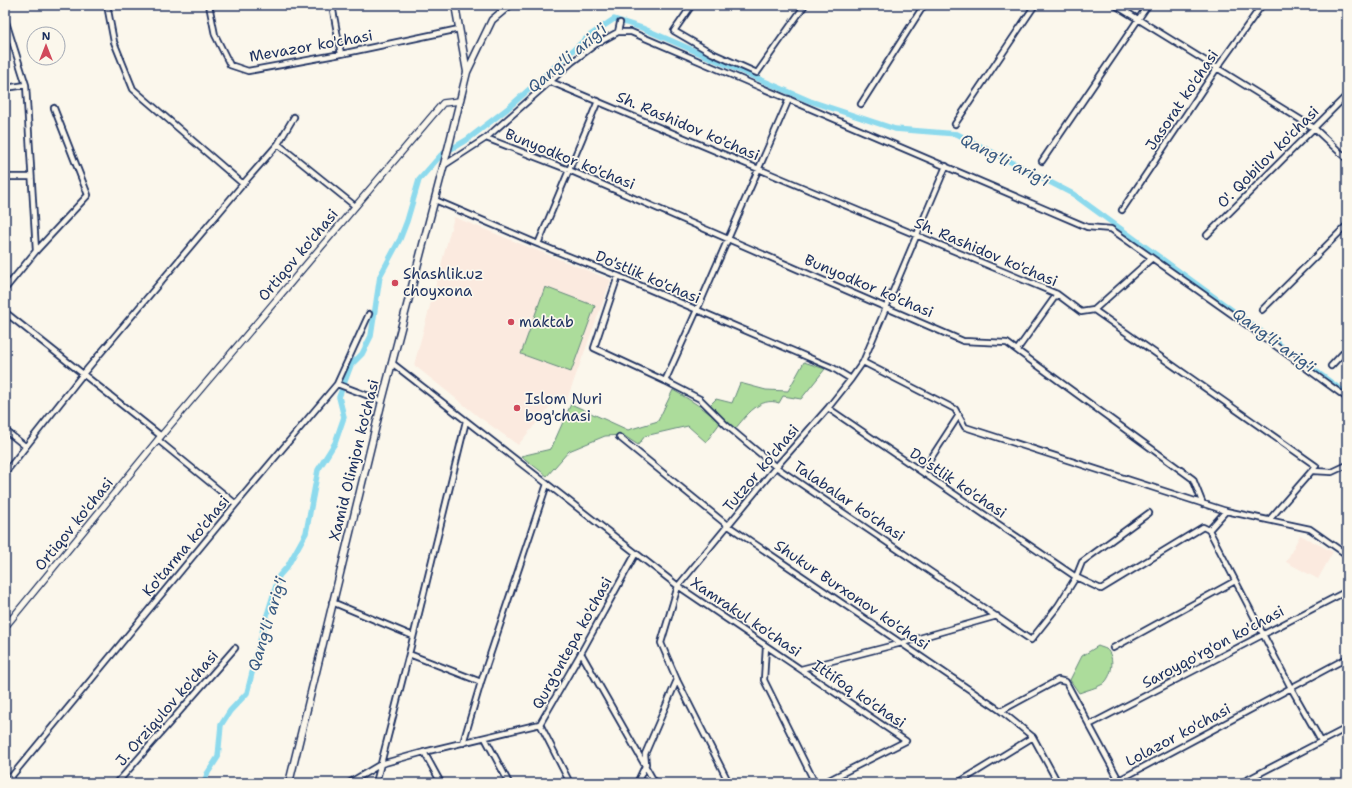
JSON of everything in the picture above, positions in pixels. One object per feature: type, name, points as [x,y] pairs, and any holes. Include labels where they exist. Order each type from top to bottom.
[{"type":"main road","points":[[455,5],[467,72]]},
{"type":"main road","points":[[460,101],[467,72],[492,20],[510,5]]},
{"type":"main road","name":"Xamid Olimjon ko'chasi","points":[[289,783],[382,401],[460,101]]},
{"type":"street","points":[[107,5],[114,42],[134,90],[243,184]]},
{"type":"street","name":"Mevazor ko'chasi","points":[[209,5],[215,35],[230,65],[248,71],[341,54],[459,29]]},
{"type":"street","points":[[332,5],[341,54]]},
{"type":"street","points":[[692,5],[674,31],[712,53],[758,73],[805,5]]},
{"type":"street","points":[[861,104],[924,5]]},
{"type":"street","points":[[955,124],[1035,5]]},
{"type":"street","points":[[1115,5],[1314,128],[1347,159]]},
{"type":"street","points":[[1042,161],[1148,5]]},
{"type":"street","name":"Jasorat ko'chasi","points":[[1122,210],[1262,5]]},
{"type":"street","points":[[5,19],[26,86],[36,251]]},
{"type":"street","points":[[618,32],[620,23]]},
{"type":"street","points":[[443,166],[486,138],[572,62],[596,44],[618,32],[631,32],[1087,227],[1110,229],[1247,325],[1347,398]]},
{"type":"street","name":"Sh. Rashidov ko'chasi","points":[[551,82],[1057,294],[1081,312],[1094,310],[1316,466],[1313,471]]},
{"type":"street","points":[[5,88],[26,86]]},
{"type":"street","name":"O'. Qobilov ko'chasi","points":[[1207,235],[1347,95]]},
{"type":"street","points":[[665,381],[789,99]]},
{"type":"street","name":"Ortiqov ko'chasi","points":[[5,627],[159,438],[443,103],[460,101]]},
{"type":"street","points":[[538,244],[598,101]]},
{"type":"street","points":[[5,289],[36,251],[88,195],[54,108]]},
{"type":"street","points":[[5,473],[83,374],[278,144],[294,117]]},
{"type":"street","name":"Bunyodkor ko'chasi","points":[[486,138],[569,170],[963,341],[1007,343],[1193,479],[1203,504]]},
{"type":"street","points":[[278,144],[355,206]]},
{"type":"street","name":"Tutzor ko'chasi","points":[[729,783],[661,643],[678,586],[727,525],[828,408],[863,362],[946,166]]},
{"type":"street","points":[[5,178],[31,178]]},
{"type":"street","name":"Do'stlik ko'chasi","points":[[434,200],[618,276],[833,368],[851,379]]},
{"type":"street","points":[[1262,310],[1347,225]]},
{"type":"street","points":[[1094,310],[1151,259]]},
{"type":"street","name":"Talabalar ko'chasi","points":[[618,276],[594,348],[700,399],[726,425],[776,467],[1031,640],[1058,606],[1076,576]]},
{"type":"street","points":[[1017,350],[1057,294]]},
{"type":"street","points":[[5,312],[83,374],[236,504]]},
{"type":"street","name":"Ko'tarma ko'chasi","points":[[6,783],[236,504],[341,386],[369,314]]},
{"type":"street","points":[[1331,366],[1347,349]]},
{"type":"street","points":[[863,362],[955,409],[965,427],[1226,511],[1310,529],[1347,555]]},
{"type":"street","name":"Xamrakul ko'chasi","points":[[392,363],[678,586],[801,669]]},
{"type":"street","points":[[341,386],[382,401]]},
{"type":"street","name":"Do'stlik ko'chasi","points":[[828,408],[1076,576],[1101,589],[1203,527],[1209,530]]},
{"type":"street","points":[[922,472],[959,416]]},
{"type":"street","points":[[376,783],[466,421]]},
{"type":"street","points":[[5,430],[25,446]]},
{"type":"street","name":"Shukur Burxonov ko'chasi","points":[[619,438],[727,525],[1001,711],[1033,737],[1058,783]]},
{"type":"street","points":[[1269,520],[1313,471],[1332,472],[1347,465]]},
{"type":"street","points":[[463,743],[480,682],[547,484]]},
{"type":"street","points":[[1226,511],[1209,530],[1291,688],[1321,741]]},
{"type":"street","points":[[1076,576],[1082,562],[1149,513]]},
{"type":"street","name":"Qurg'ontepa ko'chasi","points":[[350,783],[381,764],[540,724],[636,554]]},
{"type":"street","points":[[1113,648],[1235,581]]},
{"type":"street","name":"Saroyqo'rg'on ko'chasi","points":[[1089,725],[1347,591]]},
{"type":"street","points":[[332,602],[413,636]]},
{"type":"street","points":[[801,669],[902,643],[997,616]]},
{"type":"street","points":[[766,646],[764,680],[815,783]]},
{"type":"street","name":"J. Orziqulov ko'chasi","points":[[117,783],[235,648]]},
{"type":"street","points":[[581,653],[646,764],[655,783]]},
{"type":"street","points":[[408,654],[480,682]]},
{"type":"street","name":"Lolazor ko'chasi","points":[[1001,711],[1058,680],[1066,682],[1120,782],[1347,658]]},
{"type":"street","name":"Ittifoq ko'chasi","points":[[801,669],[906,741],[823,783]]},
{"type":"street","points":[[637,783],[646,764],[645,754],[678,680]]},
{"type":"street","points":[[540,724],[570,783]]},
{"type":"street","points":[[1241,783],[1347,728]]},
{"type":"street","points":[[958,783],[1033,737]]},
{"type":"street","points":[[485,738],[509,783]]},
{"type":"street","points":[[424,752],[441,783]]},
{"type":"shaded area","name":"maktab","points":[[454,217],[611,280],[566,402],[557,398],[518,445],[479,417],[414,365]]},
{"type":"shaded area","points":[[1300,535],[1333,552],[1318,579],[1286,562]]},
{"type":"green space","points":[[545,287],[595,306],[571,372],[521,354]]},
{"type":"green space","points":[[804,362],[825,369],[801,399],[783,396],[779,403],[766,402],[754,408],[735,429],[728,424],[710,405],[716,399],[732,403],[740,383],[766,390],[788,391]]},
{"type":"green space","points":[[673,390],[692,401],[720,423],[706,442],[688,426],[645,436],[638,445],[623,435],[605,436],[569,451],[547,476],[521,456],[551,449],[571,404],[628,430],[658,421]]},
{"type":"green space","points":[[1098,646],[1106,649],[1111,657],[1112,667],[1109,677],[1103,684],[1079,693],[1070,680],[1082,656]]},
{"type":"waterway","name":"Qang'li arig'i","points":[[204,783],[207,774],[218,757],[221,725],[230,711],[247,693],[264,625],[279,576],[287,567],[306,533],[318,470],[335,443],[344,417],[339,397],[351,365],[362,354],[371,336],[380,276],[400,239],[419,180],[441,155],[468,139],[507,109],[589,36],[614,19],[642,28],[810,101],[895,129],[957,134],[1073,194],[1347,394]]},
{"type":"place","name":"Shashlik.uz choyxona","points":[[395,283]]},
{"type":"place","name":"maktab","points":[[511,322]]},
{"type":"place","name":"Islom Nuri bog'chasi","points":[[517,408]]}]
